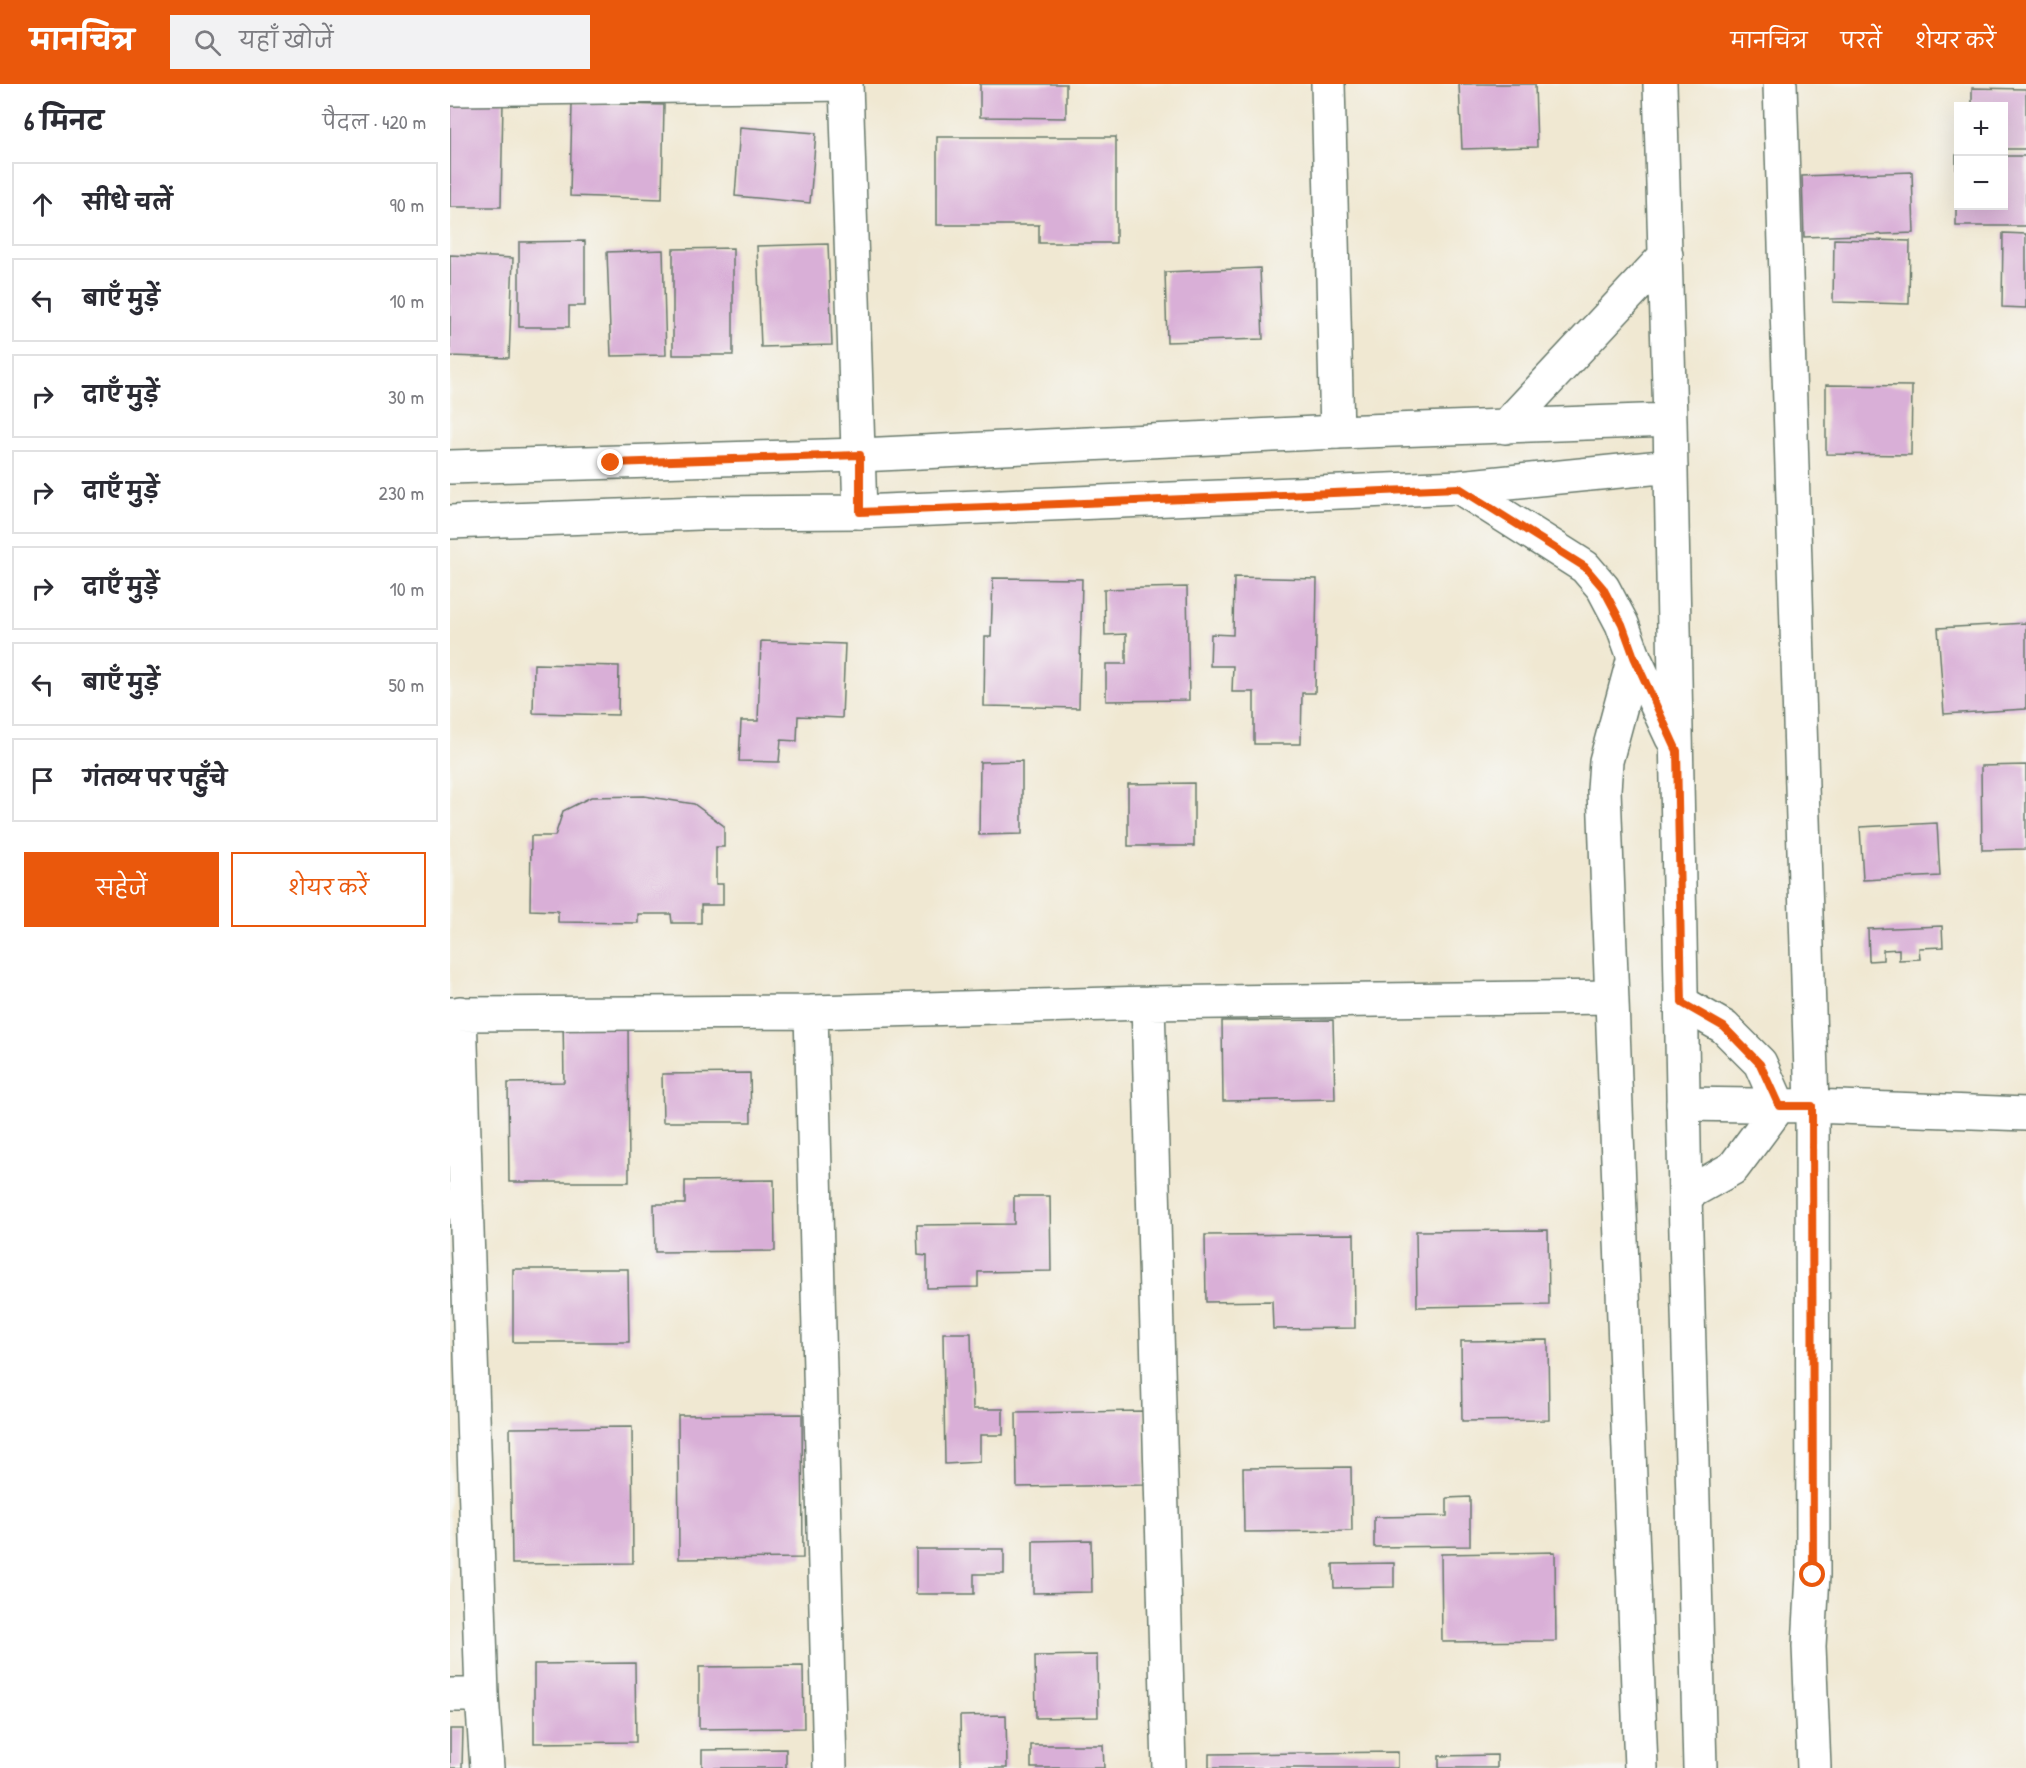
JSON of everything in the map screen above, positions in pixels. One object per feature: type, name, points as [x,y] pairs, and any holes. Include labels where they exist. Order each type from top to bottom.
[{"type":"street","points":[[450,89],[846,84],[860,455],[860,512]]},
{"type":"street","points":[[1328,84],[1337,432]]},
{"type":"street","points":[[1660,84],[1670,420],[1685,1195],[1700,1768]]},
{"type":"street","points":[[1780,84],[1812,1106],[1813,1575],[1809,1646],[1814,1768]]},
{"type":"street","points":[[1505,427],[1666,255]]},
{"type":"street","points":[[450,467],[860,455],[1337,432],[1670,420]]},
{"type":"street","points":[[450,522],[700,513],[860,512],[1459,488],[1671,466]]},
{"type":"street","points":[[1459,488],[1585,567],[1603,588],[1622,624],[1634,657],[1677,751]]},
{"type":"street","points":[[1634,657],[1606,761],[1605,781],[1611,997],[1641,1768]]},
{"type":"street","points":[[487,1768],[482,1695],[455,1013],[811,1012],[1148,1003],[1611,997]]},
{"type":"street","points":[[1148,1003],[1169,1768]]},
{"type":"street","points":[[1682,1003],[1724,1027],[1760,1064],[1779,1106]]},
{"type":"street","points":[[811,1012],[830,1768]]},
{"type":"street","points":[[1683,1104],[2026,1114]]},
{"type":"street","points":[[1685,1195],[1733,1168],[1779,1106]]},
{"type":"street","points":[[450,1695],[482,1695]]},
{"type":"building","points":[[980,84],[1066,84],[1066,118],[980,117]]},
{"type":"building","points":[[1459,84],[1535,84],[1537,147],[1462,149]]},
{"type":"building","points":[[1972,88],[2026,89],[2026,149],[2008,149],[2008,102],[1972,102]]},
{"type":"building","points":[[450,101],[503,101],[501,207],[450,207]]},
{"type":"building","points":[[572,103],[664,105],[662,199],[570,196]]},
{"type":"building","points":[[740,127],[816,133],[810,203],[735,196]]},
{"type":"building","points":[[937,137],[1116,137],[1116,243],[1039,243],[1039,225],[937,225]]},
{"type":"building","points":[[2008,156],[2026,156],[2026,226],[1956,226],[1956,210],[2008,210]]},
{"type":"building","points":[[1912,172],[1914,233],[1804,237],[1802,176]]},
{"type":"building","points":[[2003,233],[2026,234],[2026,308],[2002,307]]},
{"type":"building","points":[[1834,239],[1910,241],[1909,304],[1833,302]]},
{"type":"building","points":[[585,241],[585,306],[569,306],[569,327],[519,327],[519,242]]},
{"type":"building","points":[[828,244],[832,345],[761,347],[757,246]]},
{"type":"building","points":[[733,248],[733,355],[673,355],[673,249]]},
{"type":"building","points":[[663,250],[666,355],[611,356],[607,252]]},
{"type":"building","points":[[450,255],[513,258],[509,358],[450,356]]},
{"type":"building","points":[[1260,268],[1263,339],[1167,342],[1165,272]]},
{"type":"building","points":[[1826,385],[1912,386],[1911,455],[1826,454]]},
{"type":"building","points":[[1234,577],[1317,579],[1315,693],[1302,693],[1301,744],[1254,744],[1254,692],[1232,692],[1233,666],[1210,666],[1211,634],[1233,635]]},
{"type":"building","points":[[993,578],[1082,579],[1079,708],[984,706],[985,637],[991,637]]},
{"type":"building","points":[[1187,587],[1189,700],[1106,701],[1106,664],[1126,664],[1126,634],[1105,635],[1104,589]]},
{"type":"building","points":[[2026,623],[2026,709],[1944,714],[1938,628]]},
{"type":"building","points":[[761,641],[845,644],[842,718],[798,716],[797,741],[781,740],[779,762],[739,761],[741,721],[758,721]]},
{"type":"building","points":[[534,664],[619,666],[618,715],[533,713]]},
{"type":"building","points":[[1022,761],[1022,834],[979,835],[980,762]]},
{"type":"building","points":[[2026,765],[2026,849],[1982,850],[1981,766]]},
{"type":"building","points":[[1194,783],[1194,846],[1128,846],[1128,784]]},
{"type":"building","points":[[644,796],[694,804],[724,826],[724,847],[716,847],[716,884],[723,884],[723,905],[701,905],[701,923],[672,923],[671,914],[638,914],[638,923],[558,922],[558,911],[530,910],[531,836],[555,836],[563,811],[591,797]]},
{"type":"building","points":[[1937,823],[1940,876],[1863,880],[1860,827]]},
{"type":"building","points":[[1942,926],[1943,947],[1919,948],[1920,959],[1899,960],[1899,949],[1883,950],[1883,960],[1869,961],[1868,929]]},
{"type":"building","points":[[628,1019],[629,1182],[509,1182],[508,1083],[564,1082],[563,1020]]},
{"type":"building","points":[[1333,1020],[1335,1099],[1223,1101],[1222,1021]]},
{"type":"building","points":[[750,1073],[751,1122],[663,1122],[662,1074]]},
{"type":"building","points":[[774,1180],[775,1251],[655,1252],[654,1204],[685,1204],[685,1181]]},
{"type":"building","points":[[1014,1196],[1050,1196],[1051,1271],[978,1272],[978,1287],[927,1288],[927,1256],[918,1255],[917,1225],[1014,1224]]},
{"type":"building","points":[[1548,1230],[1549,1305],[1417,1307],[1416,1231]]},
{"type":"building","points":[[1354,1234],[1355,1328],[1273,1329],[1272,1301],[1206,1302],[1205,1235]]},
{"type":"building","points":[[513,1269],[628,1269],[629,1342],[513,1342]]},
{"type":"building","points":[[943,1333],[971,1333],[973,1409],[1003,1409],[1003,1435],[980,1435],[980,1462],[945,1464]]},
{"type":"building","points":[[1548,1340],[1549,1420],[1462,1421],[1461,1341]]},
{"type":"building","points":[[1143,1411],[1144,1485],[1017,1487],[1016,1413]]},
{"type":"building","points":[[802,1414],[803,1558],[679,1559],[678,1415]]},
{"type":"building","points":[[632,1427],[633,1563],[512,1564],[510,1428]]},
{"type":"building","points":[[1351,1467],[1352,1531],[1244,1532],[1243,1468]]},
{"type":"building","points":[[1470,1497],[1470,1546],[1374,1547],[1374,1517],[1447,1516],[1447,1498]]},
{"type":"building","points":[[1091,1540],[1092,1592],[1033,1593],[1033,1541]]},
{"type":"building","points":[[916,1549],[1004,1549],[1004,1574],[974,1574],[974,1594],[916,1594]]},
{"type":"building","points":[[1555,1552],[1556,1641],[1442,1642],[1441,1554]]},
{"type":"building","points":[[1394,1563],[1394,1587],[1334,1588],[1333,1564]]},
{"type":"building","points":[[1097,1655],[1098,1717],[1036,1718],[1035,1656]]},
{"type":"building","points":[[635,1663],[636,1742],[534,1743],[534,1664]]},
{"type":"building","points":[[803,1666],[804,1728],[699,1729],[699,1667]]},
{"type":"building","points":[[1006,1715],[1007,1768],[961,1768],[960,1716]]},
{"type":"building","points":[[450,1729],[463,1729],[462,1768],[450,1768]]},
{"type":"building","points":[[1031,1745],[1103,1745],[1104,1768],[1031,1768]]},
{"type":"building","points":[[786,1749],[786,1768],[702,1768],[702,1750]]},
{"type":"building","points":[[1398,1752],[1398,1768],[1209,1768],[1209,1754]]},
{"type":"building","points":[[1497,1755],[1497,1768],[1439,1768],[1439,1756]]},
{"type":"route","points":[[611,463],[860,455],[860,512],[1459,488],[1585,567],[1603,588],[1622,624],[1634,657],[1677,751],[1682,1003],[1724,1027],[1760,1064],[1779,1106],[1812,1106],[1813,1575]]}]
